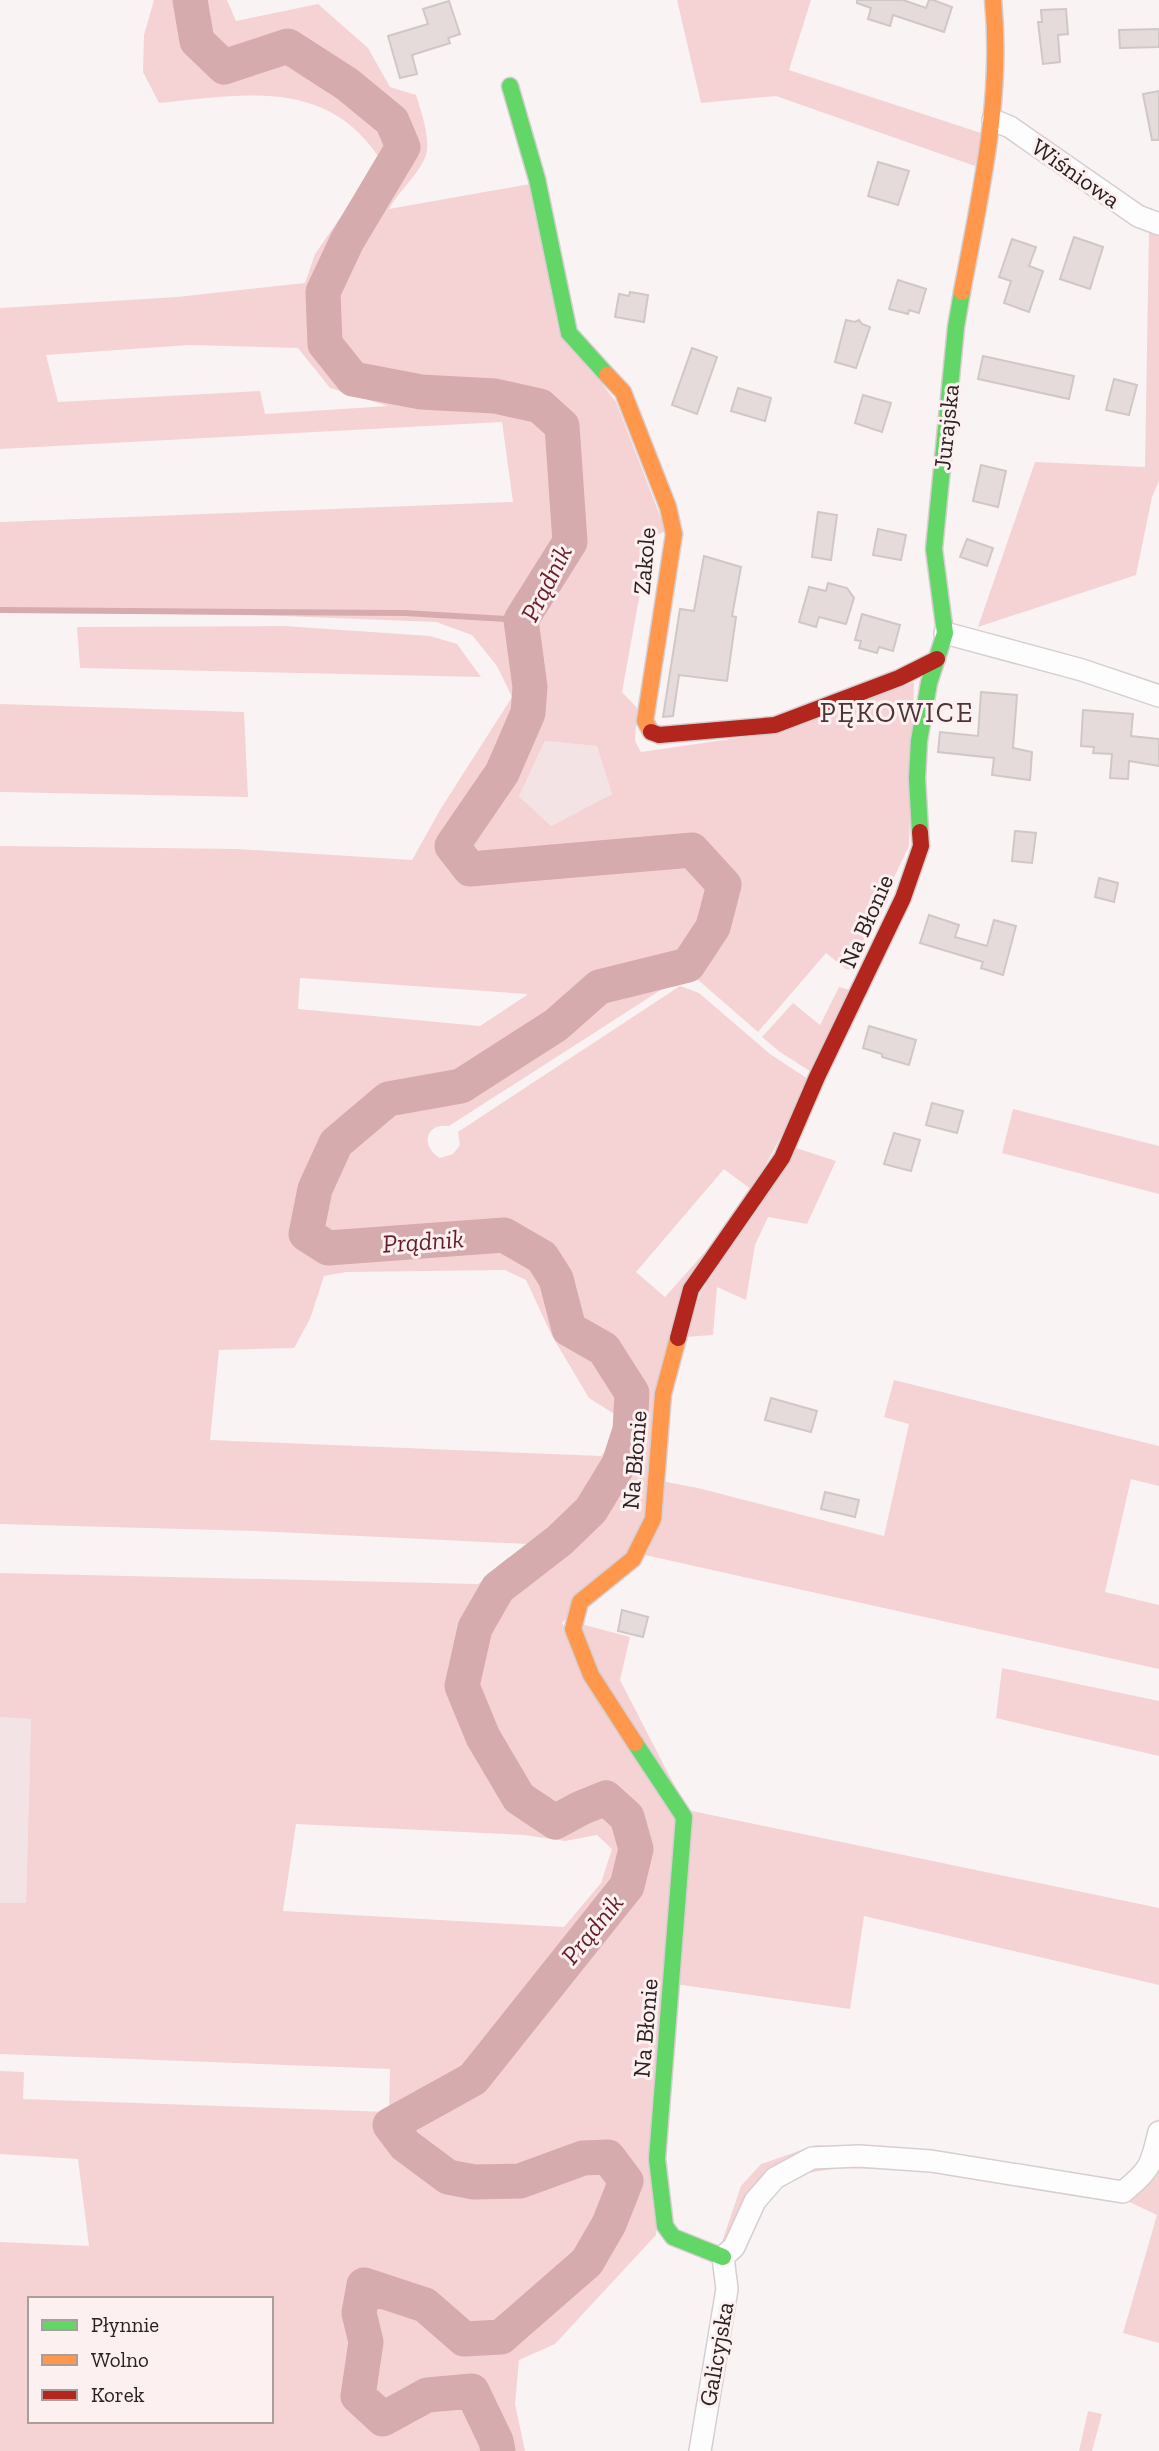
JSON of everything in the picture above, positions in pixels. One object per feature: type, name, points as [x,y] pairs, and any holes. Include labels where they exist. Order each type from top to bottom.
[{"type":"street","name":"Jurajska","points":[[945,634],[934,549],[956,327],[993,120],[998,40],[993,0]]},
{"type":"street","name":"Zakole","points":[[510,86],[537,179],[569,333],[623,392],[668,507],[674,534],[645,721],[650,732],[659,735],[775,725],[899,678],[937,659]]},
{"type":"street","name":"Wiśniowa","points":[[993,120],[1010,127],[1138,216],[1159,224]]},
{"type":"street","name":"Na Błonie","points":[[723,2257],[673,2237],[664,2226],[657,2159],[684,1817],[591,1675],[573,1629],[580,1602],[634,1559],[653,1519],[663,1394],[691,1289],[782,1158],[817,1077],[903,898],[922,846],[916,778],[919,741],[929,682],[945,634]]},
{"type":"street","points":[[945,634],[1082,670],[1159,696]]},
{"type":"street","points":[[723,2257],[734,2247],[755,2201],[775,2178],[812,2158],[859,2156],[931,2161],[1123,2192],[1145,2174],[1152,2163],[1159,2132]]},
{"type":"street","name":"Galicyjska","points":[[700,2451],[727,2289],[723,2257]]},
{"type":"shaded area","points":[[154,0],[227,0],[236,21],[318,4],[368,48],[390,87],[416,95],[425,128],[426,153],[420,167],[389,209],[530,184],[562,332],[616,402],[666,531],[650,538],[622,692],[637,708],[635,741],[641,752],[780,732],[914,682],[909,846],[863,941],[853,970],[846,969],[826,953],[758,1032],[697,979],[678,979],[449,1126],[435,1128],[428,1136],[430,1148],[440,1158],[453,1154],[460,1145],[458,1132],[680,986],[699,993],[770,1054],[811,1081],[752,1190],[724,1169],[636,1272],[665,1297],[704,1253],[643,1521],[629,1550],[562,1623],[677,1816],[656,2235],[555,2344],[519,2360],[515,2404],[525,2451],[0,2451],[0,2242],[89,2246],[78,2159],[0,2154],[0,2071],[24,2072],[23,2099],[389,2112],[390,2069],[0,2054],[0,1903],[26,1903],[31,1719],[0,1717],[0,1573],[478,1584],[527,1544],[256,1531],[0,1524],[0,846],[238,849],[412,860],[440,810],[512,697],[497,666],[472,635],[436,622],[282,616],[0,611],[0,522],[513,502],[502,422],[0,449],[0,308],[177,297],[305,283],[315,254],[365,182],[378,156],[357,131],[333,113],[307,102],[250,95],[159,103],[143,72],[144,35]],"holes":[[[189,345],[298,348],[330,388],[388,406],[265,414],[260,391],[58,402],[46,355]],[[545,741],[597,746],[612,794],[551,826],[519,796]],[[300,978],[527,994],[480,1026],[298,1009]],[[505,1270],[526,1280],[552,1336],[589,1398],[619,1417],[614,1443],[601,1456],[210,1440],[219,1350],[294,1348],[310,1319],[324,1276],[346,1272]],[[296,1824],[524,1835],[565,1841],[597,1835],[612,1849],[601,1883],[564,1927],[283,1911]]]},
{"type":"shaded area","points":[[677,0],[811,0],[789,70],[984,134],[975,166],[776,96],[701,103]]},
{"type":"shaded area","points":[[1149,231],[1159,232],[1159,481],[1152,497],[1136,575],[978,627],[1035,462],[1145,467]]},
{"type":"shaded area","points":[[284,626],[430,636],[457,644],[481,677],[80,668],[77,627]]},
{"type":"shaded area","points":[[0,704],[244,712],[248,797],[0,792]]},
{"type":"shaded area","points":[[545,741],[598,746],[612,794],[551,826],[519,796]]},
{"type":"shaded area","points":[[839,987],[854,991],[813,1073],[762,1037],[793,1003],[820,1025]]},
{"type":"shaded area","points":[[1013,1109],[1159,1146],[1159,1194],[1002,1153]]},
{"type":"shaded area","points":[[796,1148],[836,1161],[807,1224],[768,1217],[755,1245],[746,1300],[717,1287],[713,1335],[685,1337],[701,1292]]},
{"type":"shaded area","points":[[894,1380],[1159,1446],[1159,1486],[1131,1479],[1105,1592],[1159,1605],[1159,1669],[645,1555],[661,1481],[884,1536],[909,1424],[884,1417]]},
{"type":"shaded area","points":[[581,1624],[630,1637],[620,1680],[687,1810],[1159,1908],[1159,1985],[864,1916],[850,2009],[675,1984],[690,1834],[595,1673]]},
{"type":"shaded area","points":[[1002,1668],[1159,1701],[1159,1756],[996,1718]]},
{"type":"shaded area","points":[[0,1717],[31,1718],[26,1903],[0,1903]]},
{"type":"shaded area","points":[[1159,2118],[1159,2343],[1123,2333],[1157,2215],[1123,2199],[957,2171],[839,2168],[800,2174],[772,2195],[753,2221],[739,2255],[722,2242],[741,2186],[761,2164],[816,2145],[918,2155],[1120,2185],[1152,2155]]},
{"type":"shaded area","points":[[1088,2411],[1102,2414],[1092,2451],[1079,2451]]},
{"type":"building","points":[[857,0],[903,0],[926,8],[929,0],[933,0],[952,7],[944,32],[893,15],[890,26],[868,19],[871,8],[857,3]]},
{"type":"building","points":[[449,1],[460,34],[448,38],[450,43],[412,55],[417,74],[400,78],[388,36],[428,24],[423,9]]},
{"type":"building","points":[[1066,9],[1068,34],[1058,35],[1060,62],[1043,64],[1038,22],[1042,22],[1041,10]]},
{"type":"building","points":[[1159,29],[1159,47],[1120,48],[1119,30]]},
{"type":"building","points":[[1159,91],[1159,140],[1152,140],[1143,94]]},
{"type":"building","points":[[878,162],[909,171],[898,205],[868,196]]},
{"type":"building","points":[[1074,237],[1103,247],[1090,289],[1060,279]]},
{"type":"building","points":[[1012,239],[1036,247],[1029,266],[1043,271],[1029,312],[1004,303],[1011,281],[999,277]]},
{"type":"building","points":[[898,280],[926,289],[919,313],[909,310],[908,314],[889,309]]},
{"type":"building","points":[[630,292],[648,295],[644,322],[615,317],[619,294],[629,296]]},
{"type":"building","points":[[846,320],[859,320],[870,327],[856,368],[835,362]]},
{"type":"building","points":[[692,348],[717,357],[697,414],[672,405]]},
{"type":"building","points":[[983,356],[1074,376],[1069,399],[978,379]]},
{"type":"building","points":[[1114,379],[1137,385],[1129,415],[1106,410]]},
{"type":"building","points":[[738,388],[771,398],[765,421],[731,411]]},
{"type":"building","points":[[863,395],[891,403],[882,432],[855,423]]},
{"type":"building","points":[[981,465],[1006,471],[998,507],[973,501]]},
{"type":"building","points":[[818,512],[837,515],[831,560],[812,557]]},
{"type":"building","points":[[878,529],[906,535],[901,560],[873,555]]},
{"type":"building","points":[[967,539],[993,548],[987,566],[960,557]]},
{"type":"building","points":[[704,556],[741,567],[732,616],[736,617],[727,681],[679,675],[673,716],[663,717],[680,609],[694,611]]},
{"type":"building","points":[[828,583],[847,588],[854,598],[846,624],[819,617],[816,627],[799,622],[809,587],[826,591]]},
{"type":"building","points":[[862,614],[900,625],[893,651],[879,647],[877,653],[859,648],[861,641],[855,640]]},
{"type":"building","points":[[981,692],[1017,695],[1013,748],[1032,752],[1030,780],[992,775],[994,758],[938,752],[940,732],[978,736]]},
{"type":"building","points":[[1083,710],[1133,714],[1131,736],[1159,739],[1159,766],[1129,761],[1128,779],[1110,778],[1112,754],[1093,753],[1094,747],[1081,746]]},
{"type":"building","points":[[1015,831],[1036,833],[1032,863],[1012,861]]},
{"type":"building","points":[[1099,878],[1118,883],[1114,902],[1095,897]]},
{"type":"building","points":[[929,915],[959,925],[955,937],[987,946],[994,920],[1016,926],[1003,975],[981,968],[983,962],[920,943]]},
{"type":"building","points":[[869,1026],[916,1040],[909,1065],[863,1048]]},
{"type":"building","points":[[932,1103],[963,1111],[957,1133],[926,1125]]},
{"type":"building","points":[[894,1133],[920,1140],[911,1171],[884,1164]]},
{"type":"building","points":[[771,1398],[817,1411],[811,1432],[765,1420]]},
{"type":"building","points":[[825,1492],[859,1500],[855,1517],[821,1509]]},
{"type":"building","points":[[622,1610],[648,1617],[643,1637],[618,1631]]},
{"type":"waterway","name":"Prądnik","points":[[190,0],[197,41],[224,67],[288,46],[347,84],[392,121],[403,147],[347,241],[323,292],[325,344],[353,379],[421,392],[495,396],[540,406],[562,426],[570,542],[521,620],[530,687],[528,713],[502,773],[452,846],[470,869],[692,850],[724,885],[713,927],[688,965],[599,987],[556,1025],[461,1086],[388,1099],[336,1143],[315,1189],[306,1234],[328,1248],[504,1235],[542,1257],[556,1279],[569,1329],[604,1349],[632,1393],[630,1430],[619,1464],[591,1510],[560,1540],[498,1588],[475,1628],[462,1686],[483,1737],[519,1798],[555,1822],[606,1798],[627,1817],[636,1849],[627,1886],[473,2079],[390,2125],[405,2145],[448,2177],[474,2182],[520,2181],[583,2158],[608,2157],[626,2181],[609,2224],[587,2262],[501,2337],[464,2339],[425,2305],[364,2285],[359,2313],[366,2342],[358,2396],[383,2419],[427,2395],[472,2391],[496,2441],[498,2451]]},
{"type":"waterway","points":[[0,610],[405,613],[521,620]]},
{"type":"traffic: fast","points":[[510,86],[537,179],[569,333],[607,375]]},
{"type":"traffic: fast","points":[[920,832],[917,778],[919,741],[929,683],[945,633],[934,549],[956,327],[962,292]]},
{"type":"traffic: fast","points":[[635,1743],[684,1817],[657,2159],[665,2226],[673,2237],[723,2257]]},
{"type":"traffic: slow","points":[[962,292],[992,110],[995,74],[993,0]]},
{"type":"traffic: slow","points":[[607,375],[623,392],[668,507],[674,534],[645,721],[651,732]]},
{"type":"traffic: slow","points":[[635,1743],[591,1675],[573,1629],[580,1602],[633,1559],[653,1519],[663,1394],[678,1338]]},
{"type":"traffic: jam","points":[[651,732],[659,735],[775,725],[899,678],[937,659]]},
{"type":"traffic: jam","points":[[678,1338],[691,1289],[782,1158],[817,1077],[903,898],[921,846],[920,832]]},
{"type":"district","name":"PĘKOWICE","points":[[897,712]]}]
